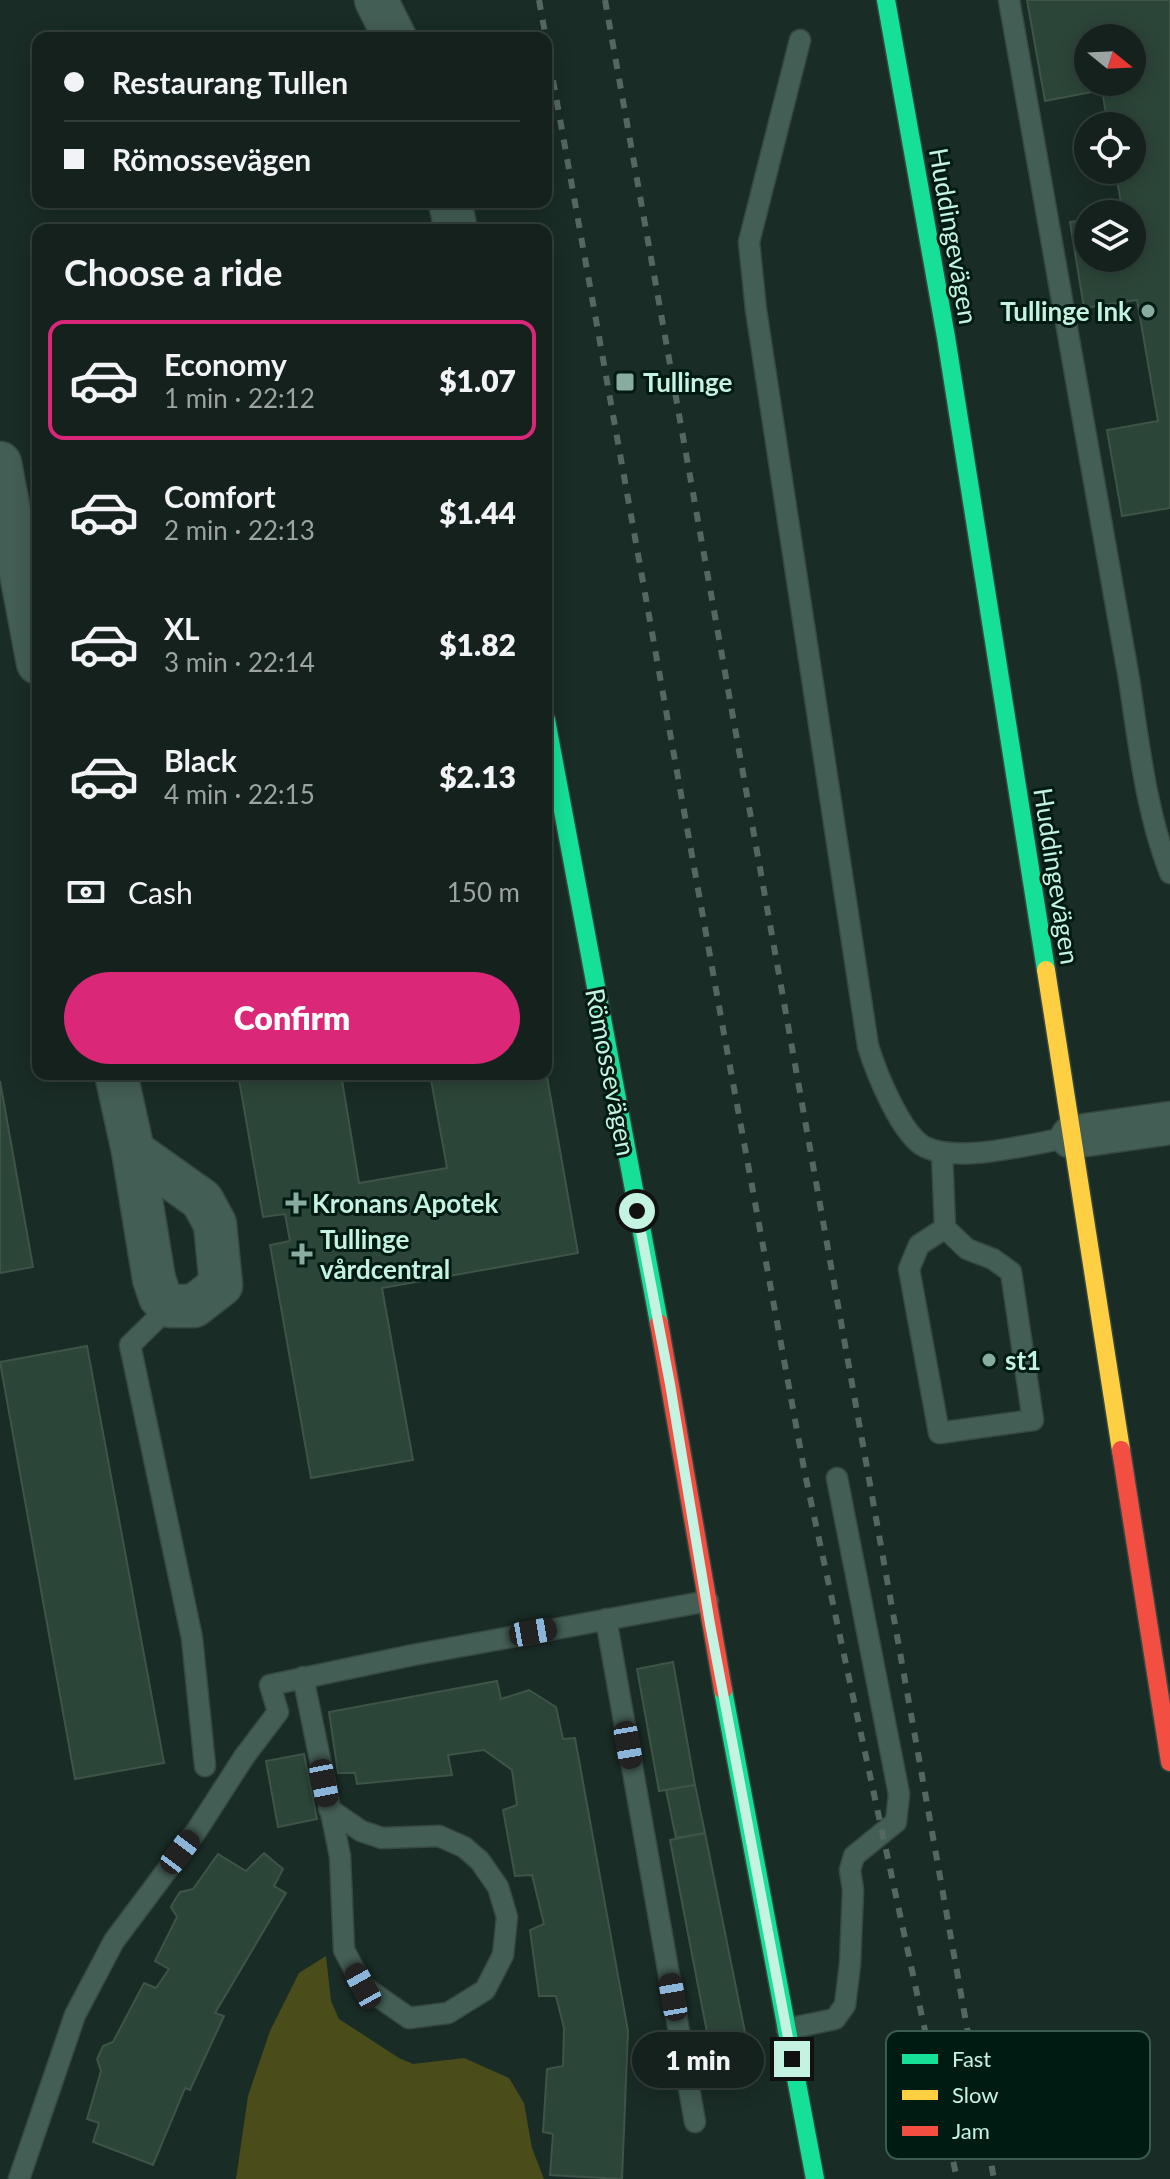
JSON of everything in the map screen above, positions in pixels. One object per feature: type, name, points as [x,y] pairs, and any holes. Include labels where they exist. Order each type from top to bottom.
[{"type":"main road","name":"Huddingevägen","points":[[886,0],[946,337],[1170,1762]]},
{"type":"main road","name":"Römossevägen","points":[[552,759],[665,1355],[713,1639],[815,2179]]},
{"type":"street","points":[[376,0],[392,32]]},
{"type":"street","points":[[0,463],[32,631]]},
{"type":"street","points":[[117,1080],[133,1151],[154,1279],[160,1297],[170,1306],[194,1306],[221,1285],[215,1224],[202,1200],[133,1151]]},
{"type":"street","points":[[1072,1137],[1170,1123]]},
{"type":"lane","points":[[1009,0],[1129,679],[1144,780],[1157,840],[1170,873]]},
{"type":"lane","points":[[800,40],[749,242],[756,310],[868,1046],[878,1076],[910,1135],[925,1147],[942,1152],[983,1153],[1072,1137]]},
{"type":"lane","points":[[942,1152],[945,1228],[967,1249],[993,1259],[1011,1272],[1033,1420],[939,1433],[909,1269],[919,1245],[945,1228]]},
{"type":"lane","points":[[170,1306],[130,1345],[192,1638],[205,1766]]},
{"type":"lane","points":[[787,2029],[835,2019],[845,2005],[853,1890],[850,1870],[854,1856],[896,1822],[899,1812],[899,1794],[837,1478]]},
{"type":"lane","points":[[19,2179],[75,2015],[114,1941],[197,1830],[244,1757],[278,1712],[270,1685],[708,1601]]},
{"type":"lane","points":[[606,1619],[695,2122]]},
{"type":"lane","points":[[303,1677],[329,1809],[340,1856],[344,1950],[363,1986],[409,2018],[448,2013],[485,1990],[503,1955],[507,1917],[498,1887],[480,1861],[464,1847],[439,1836],[382,1838],[361,1831],[329,1809]]},
{"type":"shaded area","points":[[326,1956],[331,2001],[339,2019],[413,2064],[464,2058],[509,2078],[524,2103],[532,2148],[544,2179],[236,2179],[248,2096],[270,2031],[299,1973]]},
{"type":"building","points":[[1027,0],[1170,0],[1170,508],[1122,516],[1107,430],[1158,421],[1137,300],[1084,308],[1078,272],[1146,272],[1146,200],[1121,200],[1118,184],[1146,184],[1146,112],[1106,112],[1103,96],[1146,96],[1146,24],[1074,24],[1074,95],[1045,101]]},
{"type":"building","points":[[1074,221],[1074,247],[1070,222]]},
{"type":"building","points":[[239,1080],[342,1080],[359,1183],[447,1168],[431,1080],[548,1080],[578,1253],[382,1288],[413,1460],[311,1478],[270,1245],[290,1241],[285,1214],[263,1217]]},
{"type":"building","points":[[0,1081],[33,1267],[0,1273]]},
{"type":"building","points":[[87,1346],[164,1763],[75,1779],[0,1362]]},
{"type":"building","points":[[673,1662],[695,1785],[659,1791],[637,1669]]},
{"type":"building","points":[[497,1681],[501,1699],[529,1690],[556,1707],[563,1739],[575,1738],[628,2031],[622,2179],[550,2175],[553,2134],[543,2132],[547,2069],[563,2066],[564,2028],[556,1996],[539,1996],[530,1930],[544,1924],[532,1875],[515,1876],[503,1810],[517,1805],[512,1770],[484,1750],[448,1755],[452,1775],[357,1784],[355,1773],[338,1773],[329,1712]]},
{"type":"building","points":[[304,1754],[317,1819],[278,1827],[266,1761]]},
{"type":"building","points":[[695,1785],[705,1833],[676,1838],[666,1790]]},
{"type":"building","points":[[705,1833],[752,2067],[715,2074],[670,1840]]},
{"type":"building","points":[[264,1853],[283,1869],[274,1886],[286,1893],[215,2013],[224,2016],[190,2090],[185,2088],[153,2165],[93,2142],[99,2123],[87,2119],[101,2071],[97,2059],[103,2046],[113,2042],[144,1983],[156,1988],[169,1969],[155,1961],[177,1917],[171,1907],[176,1898],[180,1892],[193,1889],[218,1854],[246,1871]]},
{"type":"railway","points":[[539,0],[545,32]]},
{"type":"railway","points":[[605,0],[968,2031]]},
{"type":"railway","points":[[552,74],[805,1474],[925,2031]]},
{"type":"railway","points":[[953,2159],[957,2179]]},
{"type":"railway","points":[[990,2159],[994,2179]]},
{"type":"traffic: fast","points":[[886,0],[946,337],[1046,970]]},
{"type":"traffic: fast","points":[[552,752],[659,1323]]},
{"type":"traffic: fast","points":[[723,1690],[815,2179]]},
{"type":"traffic: slow","points":[[1046,970],[1121,1450]]},
{"type":"traffic: jam","points":[[659,1323],[723,1690]]},
{"type":"traffic: jam","points":[[1121,1450],[1170,1762]]},
{"type":"place","name":"Tullinge Ink","points":[[1148,311]]},
{"type":"place","name":"Tullinge","points":[[625,382]]},
{"type":"place","name":"Kronans Apotek","points":[[296,1203]]},
{"type":"place","name":"Tullinge vårdcentral","points":[[302,1254]]},
{"type":"place","name":"st1","points":[[989,1360]]},
{"type":"route","points":[[637,1211],[710,1624],[792,2059]]}]
